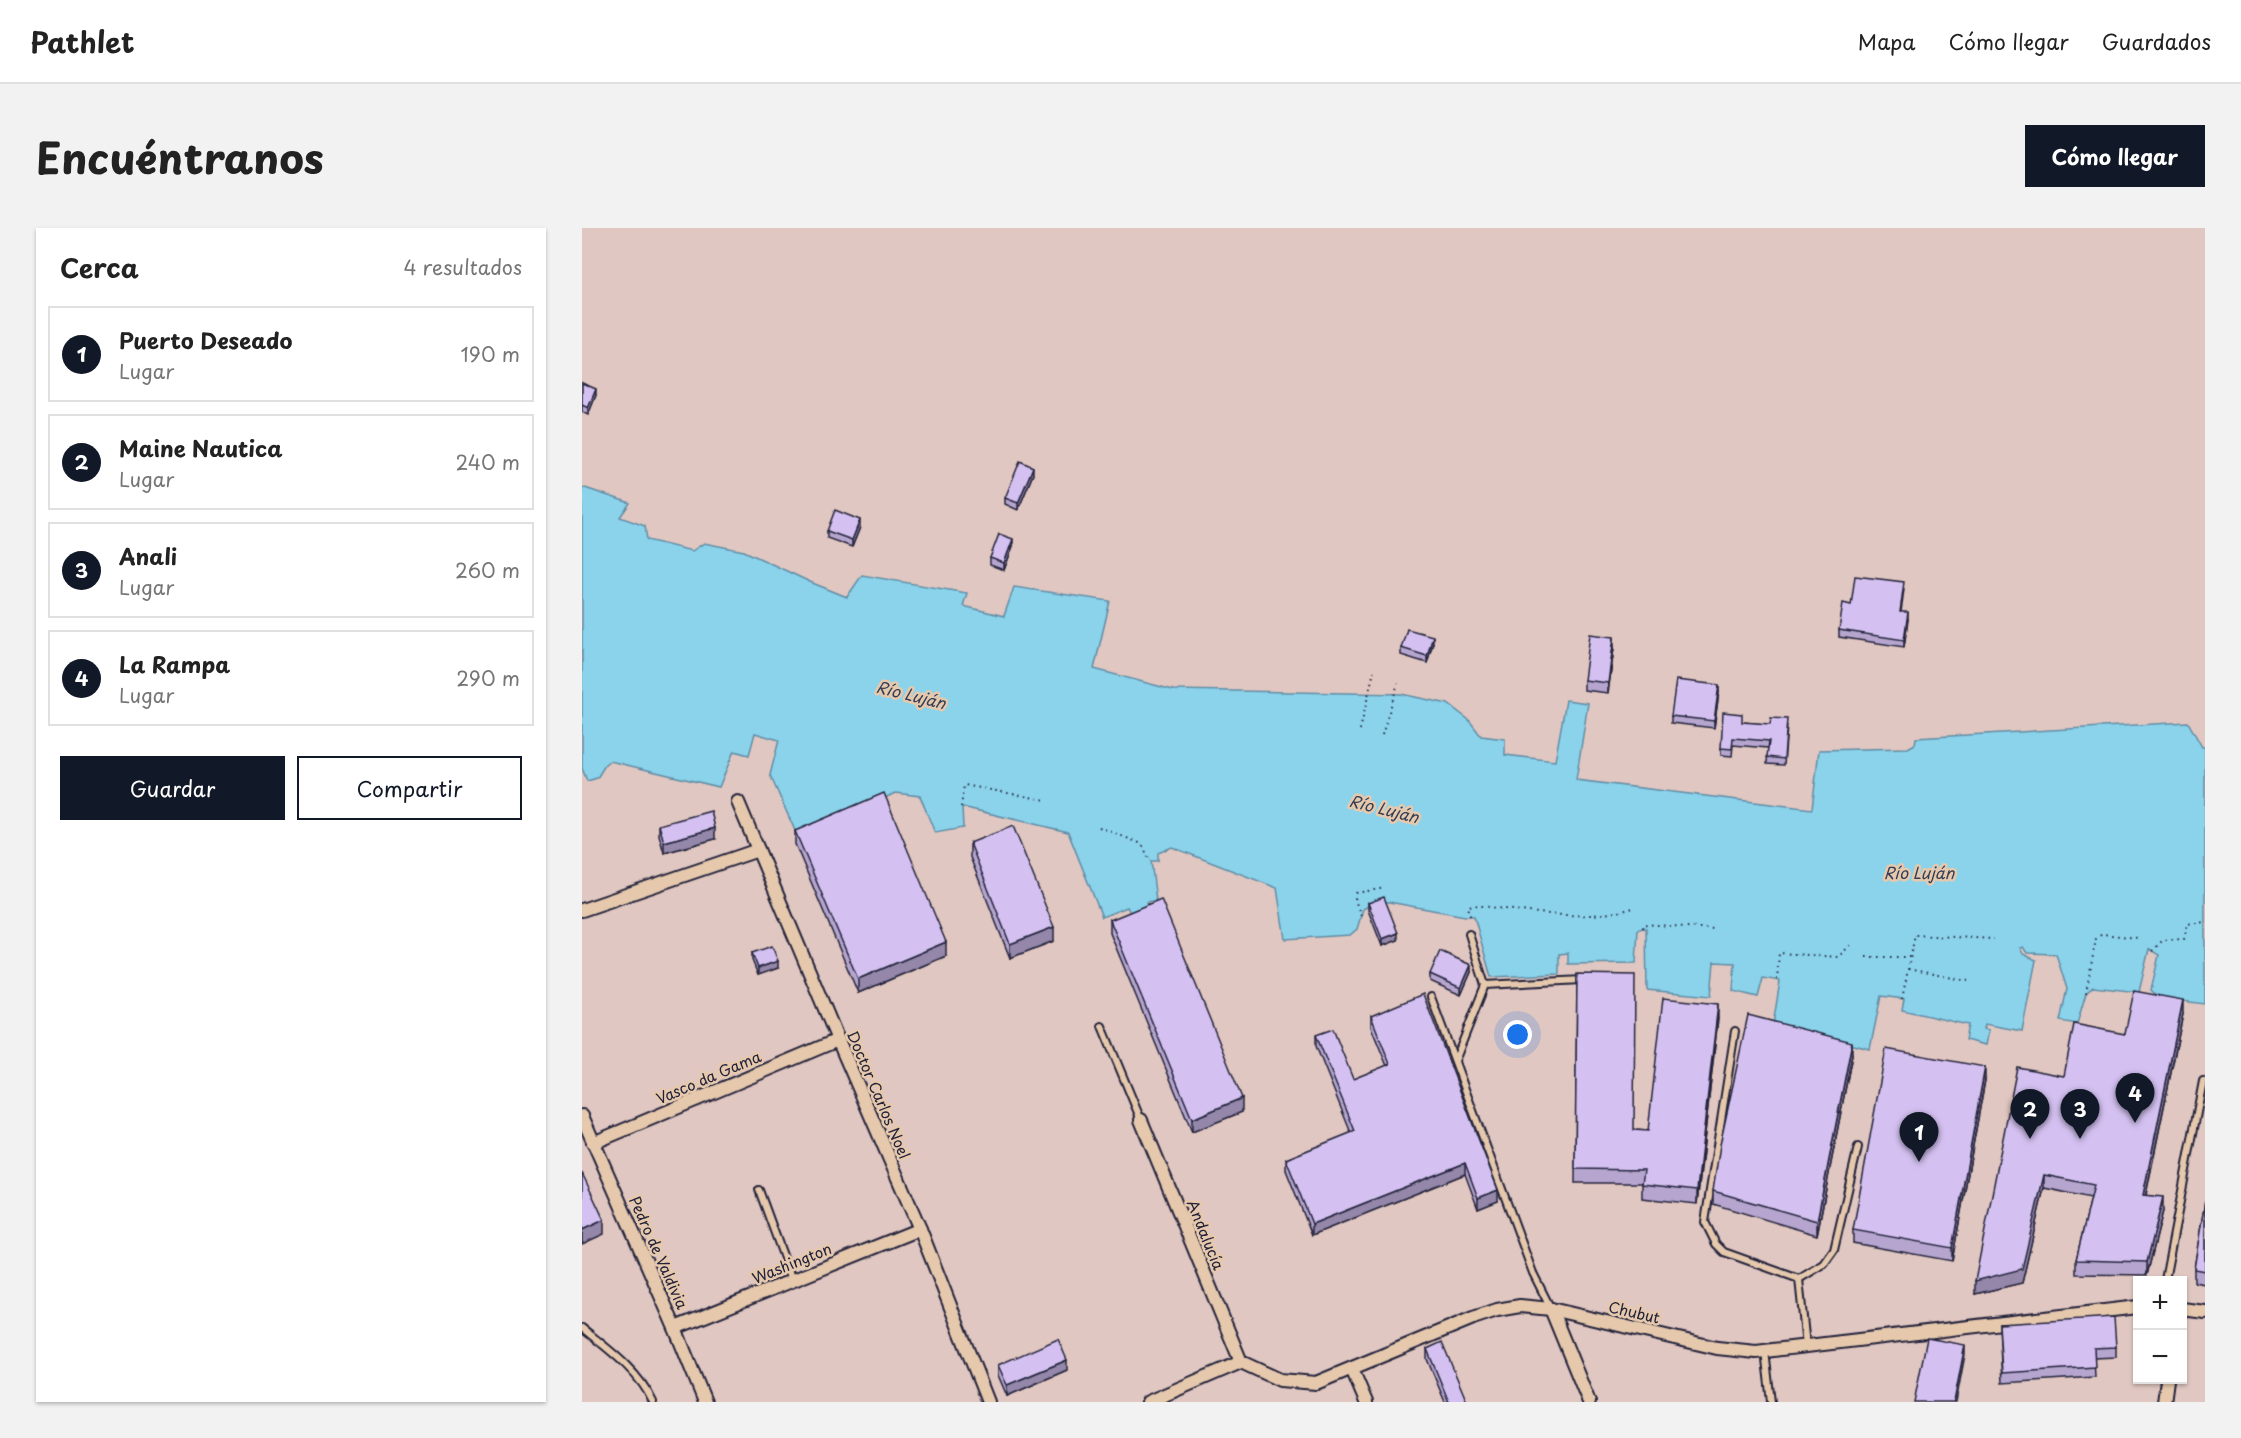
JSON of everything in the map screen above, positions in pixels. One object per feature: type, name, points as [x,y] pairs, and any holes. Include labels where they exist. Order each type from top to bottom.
[{"type":"street","name":"Doctor Carlos Noel","points":[[738,802],[920,1229],[988,1402]]},
{"type":"street","points":[[582,910],[758,850]]},
{"type":"street","name":"Vasco da Gama","points":[[593,1143],[838,1040]]},
{"type":"street","name":"Pedro de Valdivia","points":[[582,1116],[705,1402]]},
{"type":"street","name":"Andalucía","points":[[1141,1120],[1241,1362]]},
{"type":"street","name":"Washington","points":[[675,1328],[920,1229]]},
{"type":"street","name":"Chubut","points":[[1241,1362],[1280,1380],[1316,1383],[1473,1318],[1497,1310],[1520,1306],[1551,1309],[1717,1348],[1756,1352],[2133,1307]]},
{"type":"street","points":[[1551,1309],[1589,1402]]},
{"type":"street","points":[[2187,1310],[2205,1312]]},
{"type":"street","points":[[1148,1402],[1241,1362]]},
{"type":"street","points":[[1352,1369],[1366,1402]]},
{"type":"street","points":[[2164,1402],[2167,1384]]},
{"type":"lane","points":[[1455,1062],[1485,985],[1469,934]]},
{"type":"lane","points":[[1485,985],[1586,980]]},
{"type":"lane","points":[[1431,997],[1533,1273],[1551,1309]]},
{"type":"lane","points":[[1102,1026],[1141,1120]]},
{"type":"lane","points":[[1735,1031],[1705,1222],[1716,1244],[1724,1252],[1799,1279]]},
{"type":"lane","points":[[2166,1276],[2203,1081]]},
{"type":"lane","points":[[1799,1279],[1824,1264],[1834,1250],[1858,1147]]},
{"type":"lane","points":[[759,1190],[792,1280]]},
{"type":"lane","points":[[1799,1279],[1806,1346]]},
{"type":"lane","points":[[582,1328],[622,1360],[649,1393],[653,1402]]},
{"type":"lane","points":[[1765,1350],[1772,1402]]},
{"type":"path","points":[[1360,729],[1374,671]]},
{"type":"path","points":[[1382,735],[1398,683]]},
{"type":"path","points":[[961,807],[964,785],[1046,800]]},
{"type":"path","points":[[1099,827],[1142,844],[1150,861]]},
{"type":"path","points":[[1361,916],[1355,900],[1356,893],[1385,888]]},
{"type":"path","points":[[1470,916],[1468,906],[1474,905],[1558,915],[1615,913],[1633,908]]},
{"type":"path","points":[[2152,951],[2163,940],[2184,939],[2187,924],[2205,922]]},
{"type":"path","points":[[1643,928],[1643,924],[1715,929]]},
{"type":"path","points":[[1902,999],[1915,934],[1994,939]]},
{"type":"path","points":[[2086,993],[2096,939],[2102,934],[2138,938]]},
{"type":"path","points":[[1777,980],[1779,953],[1838,957],[1853,943]]},
{"type":"path","points":[[1866,957],[1910,957]]},
{"type":"path","points":[[1908,969],[1968,981]]},
{"type":"water","name":"Río Luján","points":[[582,487],[630,503],[620,517],[645,526],[647,540],[692,551],[704,543],[744,551],[847,597],[862,575],[967,593],[963,606],[1004,616],[1014,587],[1110,601],[1094,669],[1173,690],[1401,694],[1448,704],[1469,720],[1481,736],[1505,739],[1505,755],[1555,761],[1566,700],[1588,703],[1576,780],[1812,809],[1819,750],[1908,748],[1915,744],[1916,738],[2188,722],[2202,747],[2205,747],[2205,1004],[2159,998],[2151,990],[2159,955],[2149,949],[2139,992],[2093,987],[2086,993],[2077,1024],[2060,1021],[2067,989],[2056,954],[2027,953],[2023,947],[2020,948],[2023,954],[2036,960],[2022,1031],[1985,1024],[1984,1029],[1989,1030],[1986,1045],[1965,1040],[1968,1025],[1902,1010],[1904,999],[1881,996],[1870,1049],[1773,1025],[1780,981],[1763,978],[1758,997],[1733,991],[1735,963],[1714,962],[1711,996],[1647,990],[1646,928],[1638,929],[1636,963],[1568,964],[1568,953],[1559,954],[1559,974],[1491,977],[1474,916],[1389,902],[1375,902],[1363,909],[1357,929],[1350,935],[1285,939],[1277,888],[1172,847],[1158,853],[1158,861],[1151,861],[1156,900],[1147,902],[1151,910],[1133,918],[1127,907],[1102,917],[1068,832],[962,807],[963,828],[935,833],[920,796],[896,793],[797,835],[770,775],[779,740],[755,733],[749,755],[734,751],[719,787],[610,761],[597,778],[587,781],[582,768]]},
{"type":"building","points":[[582,383],[596,389],[588,408],[582,405]]},
{"type":"building","points":[[1020,461],[1033,467],[1018,503],[1005,498]]},
{"type":"building","points":[[835,510],[860,520],[852,540],[827,531]]},
{"type":"building","points":[[999,534],[1013,539],[1004,563],[990,558]]},
{"type":"building","points":[[1855,576],[1904,582],[1900,612],[1908,612],[1904,640],[1839,630],[1843,603],[1851,605]]},
{"type":"building","points":[[1407,629],[1433,636],[1427,656],[1401,648]]},
{"type":"building","points":[[1590,634],[1614,637],[1608,683],[1584,680]]},
{"type":"building","points":[[1676,680],[1719,685],[1714,721],[1671,716]]},
{"type":"building","points":[[1723,712],[1742,714],[1742,722],[1770,724],[1771,718],[1787,719],[1784,759],[1767,757],[1769,741],[1733,738],[1732,749],[1721,748]]},
{"type":"building","points":[[884,793],[946,942],[858,979],[795,831]]},
{"type":"building","points":[[711,811],[715,828],[664,842],[659,825]]},
{"type":"building","points":[[1013,826],[1054,927],[1010,944],[970,843]]},
{"type":"building","points":[[1384,897],[1398,933],[1382,939],[1368,903]]},
{"type":"building","points":[[1161,899],[1242,1098],[1192,1119],[1110,920]]},
{"type":"building","points":[[772,946],[778,961],[758,968],[752,953]]},
{"type":"building","points":[[1440,951],[1471,965],[1461,988],[1430,974]]},
{"type":"building","points":[[1577,974],[1635,975],[1634,1130],[1648,1131],[1663,998],[1718,1004],[1697,1190],[1642,1184],[1644,1170],[1575,1169]]},
{"type":"building","points":[[2134,991],[2183,1000],[2143,1195],[2163,1197],[2147,1262],[2076,1260],[2094,1185],[2044,1175],[2022,1269],[1975,1281],[2017,1067],[2064,1076],[2074,1024],[2125,1034]]},
{"type":"building","points":[[1423,994],[1498,1190],[1478,1198],[1465,1163],[1312,1224],[1286,1159],[1355,1131],[1316,1035],[1333,1029],[1353,1079],[1390,1064],[1371,1016]]},
{"type":"building","points":[[1748,1015],[1852,1042],[1817,1221],[1713,1191],[1720,1145]]},
{"type":"building","points":[[1886,1049],[1985,1067],[1952,1248],[1853,1230]]},
{"type":"building","points":[[582,1173],[604,1220],[582,1230]]},
{"type":"building","points":[[2205,1201],[2205,1271],[2194,1269]]},
{"type":"building","points":[[2114,1317],[2116,1347],[2094,1348],[2095,1367],[2002,1373],[1999,1324]]},
{"type":"building","points":[[1927,1338],[1965,1345],[1954,1402],[1914,1402]]},
{"type":"building","points":[[1058,1339],[1067,1360],[1007,1385],[998,1365]]},
{"type":"building","points":[[1442,1342],[1467,1402],[1449,1402],[1427,1349]]},
{"type":"place","name":"La Rampa","points":[[2135,1123]]},
{"type":"place","name":"Maine Nautica","points":[[2030,1139]]},
{"type":"place","name":"Anali","points":[[2080,1139]]},
{"type":"place","name":"Puerto Deseado","points":[[1919,1162]]}]
